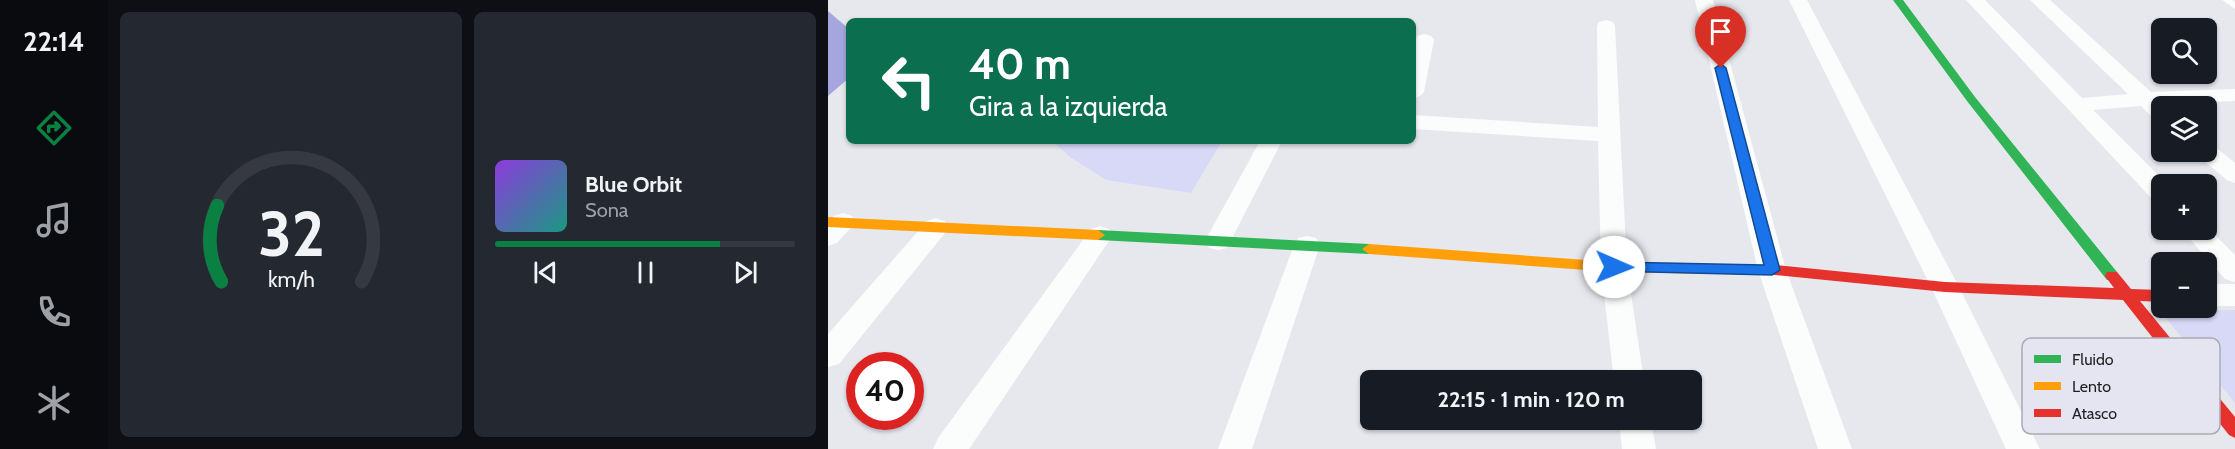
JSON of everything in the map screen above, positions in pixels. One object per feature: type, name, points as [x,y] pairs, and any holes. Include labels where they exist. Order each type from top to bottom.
[{"type":"street","points":[[1704,0],[1772,270],[1835,449]]},
{"type":"street","points":[[1798,0],[1945,287],[2023,449]]},
{"type":"street","points":[[1898,0],[1971,99],[2163,338]]},
{"type":"street","points":[[1975,0],[2151,182]]},
{"type":"street","points":[[2039,0],[2151,105]]},
{"type":"street","points":[[1606,26],[1614,267],[1628,370]]},
{"type":"street","points":[[1416,78],[1424,40]]},
{"type":"street","points":[[2077,105],[2143,99],[2235,95]]},
{"type":"street","points":[[1416,122],[1610,135]]},
{"type":"street","points":[[1218,241],[1269,144]]},
{"type":"street","points":[[2217,160],[2235,175]]},
{"type":"street","points":[[833,227],[936,227],[1307,244],[1614,267],[1772,270],[1945,287],[2151,296]]},
{"type":"street","points":[[828,355],[936,227]]},
{"type":"street","points":[[950,449],[1100,235]]},
{"type":"street","points":[[2205,240],[2235,272]]},
{"type":"street","points":[[1235,449],[1307,244]]},
{"type":"street","points":[[2217,295],[2235,295]]},
{"type":"street","points":[[2220,411],[2235,430]]},
{"type":"street","points":[[1636,430],[1639,449]]},
{"type":"lane","points":[[2226,0],[2235,6]]},
{"type":"shaded area","points":[[1055,144],[1220,144],[1191,193],[1106,180],[1070,157]]},
{"type":"shaded area","points":[[2217,310],[2235,310],[2235,403],[2220,385],[2220,338],[2182,338],[2166,318],[2217,318]]},
{"type":"water","points":[[828,11],[846,26],[846,81],[828,96]]},
{"type":"traffic: fast","points":[[1898,0],[1971,99],[2112,276]]},
{"type":"traffic: fast","points":[[1098,235],[1369,249]]},
{"type":"traffic: slow","points":[[828,222],[1098,235]]},
{"type":"traffic: slow","points":[[1369,249],[1614,267],[1775,270]]},
{"type":"traffic: jam","points":[[1775,270],[1945,287],[2151,296]]},
{"type":"traffic: jam","points":[[2112,276],[2162,338]]},
{"type":"traffic: jam","points":[[2220,411],[2235,430]]},
{"type":"route","points":[[1614,267],[1772,270],[1721,68]]}]
